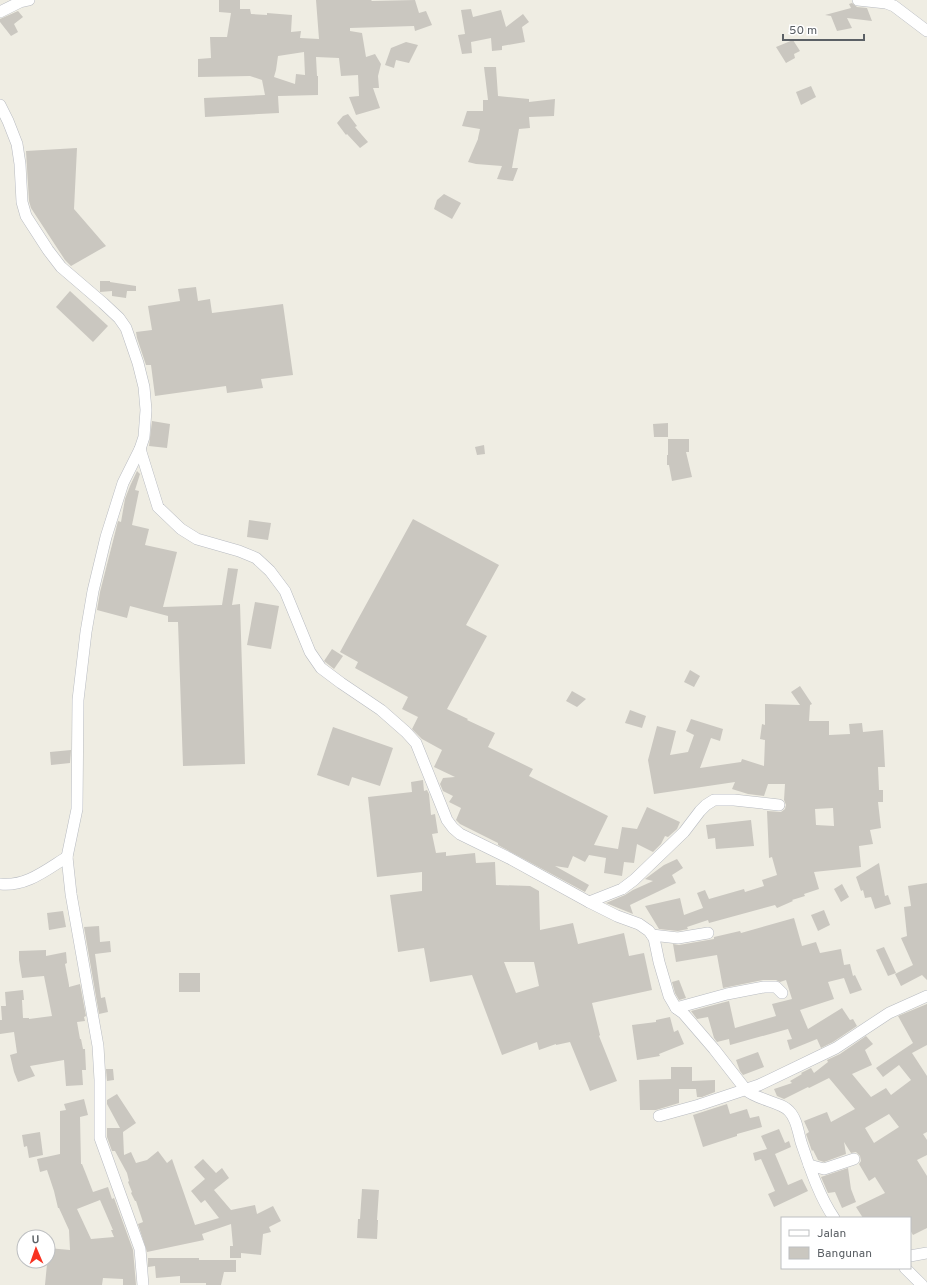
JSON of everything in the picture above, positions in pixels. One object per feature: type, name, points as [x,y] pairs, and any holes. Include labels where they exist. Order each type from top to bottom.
[{"type":"street","points":[[1,0],[12,6]]},
{"type":"street","points":[[0,12],[29,0]]},
{"type":"street","points":[[858,0],[886,3],[894,6],[927,31]]},
{"type":"street","points":[[0,105],[17,144],[23,206],[31,226],[61,267],[119,318],[126,328],[138,363],[146,402],[146,428],[140,449],[123,483],[106,537],[93,590],[86,632],[78,700],[77,809],[67,857],[71,894],[98,1046],[100,1080],[100,1138],[140,1249],[143,1285]]},
{"type":"street","points":[[140,449],[158,507],[181,529],[196,539],[239,551],[256,558],[270,571],[285,591],[310,652],[321,668],[381,710],[416,743],[448,820],[453,828],[460,834],[509,858],[589,902],[617,916],[639,924],[649,931],[654,938],[669,996],[676,1008],[683,1013],[714,1049],[750,1094],[782,1106],[789,1110],[795,1119],[809,1165],[833,1217]]},
{"type":"street","points":[[589,902],[622,889],[634,880],[684,832],[700,810],[714,800],[734,800],[779,805]]},
{"type":"street","points":[[0,884],[11,885],[29,880],[67,857]]},
{"type":"street","points":[[652,935],[678,938],[708,933]]},
{"type":"street","points":[[676,1008],[727,994],[764,987],[776,987],[782,993]]},
{"type":"street","points":[[658,1116],[699,1105],[759,1085],[836,1048],[889,1013],[927,996]]},
{"type":"street","points":[[809,1165],[824,1169],[854,1159]]},
{"type":"street","points":[[911,1256],[927,1253]]},
{"type":"street","points":[[906,1269],[922,1285]]},
{"type":"building","points":[[219,0],[240,0],[240,9],[250,9],[251,14],[267,15],[267,13],[292,15],[291,32],[301,31],[300,38],[319,39],[316,0],[415,0],[419,13],[426,11],[432,25],[415,31],[414,26],[350,28],[350,31],[362,33],[366,57],[375,54],[381,64],[378,76],[379,88],[373,88],[380,108],[356,115],[349,97],[359,96],[358,75],[341,76],[339,58],[316,57],[318,95],[278,96],[279,113],[205,117],[204,98],[265,95],[262,80],[250,76],[198,77],[198,59],[211,58],[210,37],[227,37],[231,13],[219,12]],"holes":[[[304,52],[305,75],[296,74],[295,84],[274,77],[278,56]]]},
{"type":"building","points":[[852,3],[857,7],[867,8],[872,21],[847,18],[852,28],[837,31],[831,16],[825,15],[851,8],[849,4]]},
{"type":"building","points":[[471,9],[473,17],[501,10],[506,27],[523,14],[529,22],[522,27],[525,42],[502,46],[502,50],[492,51],[491,38],[471,42],[472,53],[462,54],[458,35],[465,34],[461,10]]},
{"type":"building","points":[[18,11],[23,17],[14,24],[18,32],[11,36],[0,22],[0,19]]},
{"type":"building","points":[[793,40],[800,51],[794,54],[795,58],[786,63],[776,47]]},
{"type":"building","points":[[406,42],[418,45],[409,63],[396,60],[394,68],[385,65],[391,48]]},
{"type":"building","points":[[484,67],[496,67],[498,96],[529,99],[529,102],[555,99],[554,116],[529,117],[530,128],[519,129],[512,168],[518,168],[513,181],[497,179],[502,166],[468,162],[478,139],[480,129],[462,126],[467,111],[483,111],[483,100],[488,100]]},
{"type":"building","points":[[811,86],[816,97],[801,105],[796,92]]},
{"type":"building","points":[[348,114],[357,126],[355,127],[368,142],[360,148],[347,134],[346,135],[337,123],[343,116]]},
{"type":"building","points":[[77,148],[74,209],[106,246],[71,266],[65,260],[31,208],[29,201],[26,151]]},
{"type":"building","points":[[444,194],[461,203],[452,219],[434,209],[437,200]]},
{"type":"building","points":[[100,281],[110,281],[136,286],[136,291],[127,291],[126,298],[112,296],[112,291],[100,292]]},
{"type":"building","points":[[196,287],[198,301],[210,299],[212,313],[283,304],[293,375],[261,379],[263,388],[227,393],[226,386],[155,396],[151,365],[146,365],[136,332],[152,330],[148,306],[180,301],[178,289]]},
{"type":"building","points":[[70,291],[108,326],[93,342],[56,307]]},
{"type":"building","points":[[152,421],[170,424],[167,448],[149,446]]},
{"type":"building","points":[[668,423],[668,437],[654,437],[653,424]]},
{"type":"building","points":[[668,439],[689,439],[689,452],[686,452],[692,477],[672,481],[669,465],[667,465]]},
{"type":"building","points":[[484,445],[485,454],[477,455],[475,447]]},
{"type":"building","points":[[137,471],[140,474],[135,490],[139,491],[132,525],[149,529],[145,545],[177,552],[163,607],[222,605],[228,568],[238,569],[232,605],[240,604],[245,764],[183,766],[178,622],[168,622],[168,616],[130,606],[127,618],[97,610],[100,592],[118,521],[121,522],[125,499]]},
{"type":"building","points":[[413,519],[499,565],[466,625],[487,636],[447,709],[495,733],[488,747],[533,769],[529,776],[608,816],[594,845],[618,849],[622,827],[637,829],[647,807],[680,822],[677,829],[668,837],[665,836],[661,844],[653,852],[637,844],[634,863],[624,862],[622,876],[604,873],[606,858],[589,855],[585,862],[573,856],[568,868],[555,866],[589,885],[585,892],[498,845],[498,843],[460,824],[456,820],[461,808],[449,802],[453,796],[443,791],[440,784],[443,778],[455,777],[434,767],[442,750],[422,739],[412,729],[418,717],[402,709],[408,697],[355,668],[358,662],[340,652]]},
{"type":"building","points":[[249,520],[271,523],[268,540],[247,537]]},
{"type":"building","points":[[255,602],[279,606],[271,649],[247,645]]},
{"type":"building","points":[[332,649],[343,656],[334,669],[324,661]]},
{"type":"building","points":[[690,670],[700,676],[694,687],[684,682]]},
{"type":"building","points":[[800,686],[812,704],[810,705],[809,721],[829,721],[829,735],[850,734],[849,724],[862,723],[863,732],[883,730],[885,767],[878,767],[879,790],[883,790],[883,802],[878,802],[881,828],[870,830],[873,844],[859,846],[861,867],[814,872],[819,889],[804,894],[805,896],[792,900],[793,901],[777,908],[775,905],[709,923],[708,920],[687,927],[688,929],[678,931],[659,929],[645,906],[680,898],[684,915],[703,908],[697,893],[705,890],[709,899],[744,889],[745,892],[764,886],[762,880],[777,875],[772,857],[769,858],[767,811],[781,812],[785,809],[786,805],[784,800],[785,784],[768,784],[764,796],[748,794],[732,789],[735,782],[654,794],[648,760],[657,726],[676,731],[670,755],[688,752],[694,735],[686,731],[691,719],[723,729],[720,741],[711,738],[700,768],[741,762],[742,759],[764,766],[765,740],[760,739],[762,724],[765,725],[765,704],[800,705],[791,692]],"holes":[[[833,808],[834,826],[816,825],[815,809]]]},
{"type":"building","points":[[572,691],[586,699],[577,707],[566,701]]},
{"type":"building","points":[[630,710],[646,716],[642,728],[625,723]]},
{"type":"building","points":[[333,727],[393,748],[380,786],[352,777],[349,786],[317,775]]},
{"type":"building","points":[[71,750],[70,763],[51,765],[50,752]]},
{"type":"building","points":[[423,780],[424,791],[427,790],[429,794],[431,815],[435,814],[438,833],[432,834],[436,853],[446,852],[446,856],[475,853],[476,863],[495,862],[496,885],[530,886],[539,891],[540,930],[573,923],[578,944],[624,933],[629,956],[644,953],[652,990],[592,1003],[599,1036],[617,1081],[590,1091],[570,1042],[556,1044],[539,1050],[537,1042],[502,1055],[472,975],[430,982],[424,948],[398,952],[390,895],[422,891],[422,872],[377,877],[368,797],[412,792],[411,782]],"holes":[[[504,962],[534,962],[539,986],[516,993]]]},
{"type":"building","points":[[751,820],[754,846],[716,849],[715,838],[708,839],[706,825]]},
{"type":"building","points":[[677,859],[683,868],[672,875],[676,883],[630,905],[633,914],[606,903],[653,881],[645,879],[664,865]]},
{"type":"building","points":[[879,863],[885,896],[888,895],[891,904],[875,909],[871,897],[865,898],[863,890],[861,891],[856,877]]},
{"type":"building","points":[[927,883],[927,980],[922,975],[901,986],[895,974],[913,965],[901,938],[907,936],[904,907],[911,906],[908,886]]},
{"type":"building","points":[[842,884],[849,897],[841,902],[834,889]]},
{"type":"building","points":[[824,910],[830,925],[818,931],[811,915]]},
{"type":"building","points":[[63,911],[66,927],[49,930],[47,913]]},
{"type":"building","points":[[794,918],[802,946],[816,942],[820,953],[841,949],[844,965],[850,964],[853,976],[855,975],[862,990],[850,994],[844,978],[828,982],[834,999],[800,1010],[808,1029],[842,1008],[850,1020],[853,1019],[857,1026],[821,1048],[817,1039],[790,1050],[787,1040],[792,1039],[788,1029],[730,1045],[729,1039],[717,1042],[714,1038],[708,1017],[697,1019],[691,1011],[729,1001],[735,1028],[776,1016],[772,1004],[792,999],[786,980],[780,982],[776,980],[763,980],[723,988],[717,955],[676,962],[673,944],[679,945],[714,939],[714,937],[740,931],[741,933]]},
{"type":"building","points":[[99,926],[100,942],[110,941],[111,952],[95,954],[101,998],[105,997],[108,1012],[99,1014],[84,927]]},
{"type":"building","points":[[884,947],[896,973],[888,976],[876,950]]},
{"type":"building","points":[[46,950],[46,956],[66,952],[67,963],[65,964],[69,987],[80,984],[86,1016],[84,1017],[85,1021],[77,1022],[80,1039],[83,1049],[85,1049],[86,1070],[82,1070],[83,1085],[66,1086],[64,1060],[30,1066],[35,1076],[18,1082],[10,1055],[17,1053],[14,1032],[0,1034],[0,1020],[2,1020],[1,1006],[6,1006],[5,992],[23,990],[23,1018],[29,1019],[52,1016],[44,976],[22,978],[19,960],[19,951]]},
{"type":"building","points":[[179,973],[200,973],[200,992],[179,992]]},
{"type":"building","points":[[679,980],[686,998],[679,1000],[672,982]]},
{"type":"building","points":[[927,1004],[927,1045],[912,1053],[927,1076],[927,1132],[923,1134],[927,1140],[927,1155],[917,1160],[927,1176],[927,1228],[913,1235],[911,1232],[911,1217],[862,1217],[856,1207],[885,1193],[875,1177],[869,1181],[859,1164],[861,1161],[860,1156],[856,1152],[851,1153],[844,1142],[846,1154],[824,1162],[818,1160],[813,1150],[812,1151],[806,1134],[809,1132],[804,1121],[827,1112],[831,1122],[855,1109],[829,1078],[784,1099],[777,1096],[774,1089],[792,1083],[790,1081],[811,1068],[814,1073],[828,1062],[827,1060],[840,1054],[866,1036],[873,1044],[865,1050],[872,1065],[852,1074],[871,1097],[886,1088],[891,1095],[911,1080],[899,1065],[883,1077],[876,1068],[913,1043],[898,1016]],"holes":[[[889,1114],[899,1127],[874,1143],[865,1128]]]},
{"type":"building","points":[[670,1017],[674,1032],[678,1030],[684,1044],[659,1054],[660,1056],[637,1060],[632,1025],[656,1022],[656,1020]]},
{"type":"building","points":[[758,1052],[764,1067],[743,1075],[736,1060]]},
{"type":"building","points":[[671,1067],[692,1067],[692,1081],[715,1080],[715,1092],[702,1097],[697,1097],[696,1089],[679,1089],[679,1103],[656,1110],[640,1110],[639,1080],[671,1079]]},
{"type":"building","points":[[106,1069],[113,1069],[114,1080],[107,1081]]},
{"type":"building","points":[[117,1094],[136,1123],[123,1132],[124,1155],[131,1152],[136,1163],[147,1160],[158,1151],[167,1163],[172,1159],[195,1225],[219,1218],[205,1200],[201,1203],[191,1191],[205,1179],[194,1167],[203,1159],[216,1173],[222,1168],[229,1178],[214,1190],[231,1210],[255,1205],[257,1214],[273,1206],[281,1221],[269,1227],[271,1232],[263,1234],[261,1255],[241,1253],[241,1258],[230,1258],[230,1246],[233,1246],[231,1224],[202,1234],[204,1240],[147,1252],[138,1224],[143,1222],[136,1201],[131,1193],[127,1173],[115,1151],[112,1151],[107,1137],[107,1128],[120,1128],[107,1104],[107,1100]]},
{"type":"building","points":[[84,1099],[88,1115],[80,1117],[81,1164],[93,1192],[108,1187],[112,1199],[114,1198],[133,1250],[136,1285],[123,1285],[123,1279],[103,1278],[102,1285],[45,1285],[47,1269],[56,1269],[56,1249],[70,1250],[69,1230],[58,1208],[47,1170],[40,1172],[37,1159],[60,1154],[60,1111],[66,1110],[64,1104]],"holes":[[[100,1200],[113,1230],[111,1230],[114,1237],[91,1239],[77,1209]]]},
{"type":"building","points":[[727,1104],[730,1114],[747,1109],[750,1118],[759,1116],[762,1127],[737,1134],[737,1136],[703,1147],[693,1115]]},
{"type":"building","points":[[779,1129],[785,1143],[789,1141],[791,1147],[775,1154],[788,1185],[802,1179],[808,1191],[774,1207],[768,1194],[775,1191],[761,1159],[755,1161],[753,1153],[767,1149],[761,1136]]},
{"type":"building","points":[[40,1132],[43,1155],[29,1158],[27,1146],[24,1147],[22,1135]]},
{"type":"building","points":[[848,1168],[851,1189],[856,1202],[842,1208],[835,1192],[828,1193],[821,1177]]},
{"type":"building","points":[[362,1189],[379,1190],[377,1239],[357,1238]]},
{"type":"building","points":[[148,1258],[236,1260],[236,1272],[224,1272],[221,1285],[206,1285],[206,1283],[180,1283],[180,1276],[156,1278],[155,1266],[148,1267]]}]
